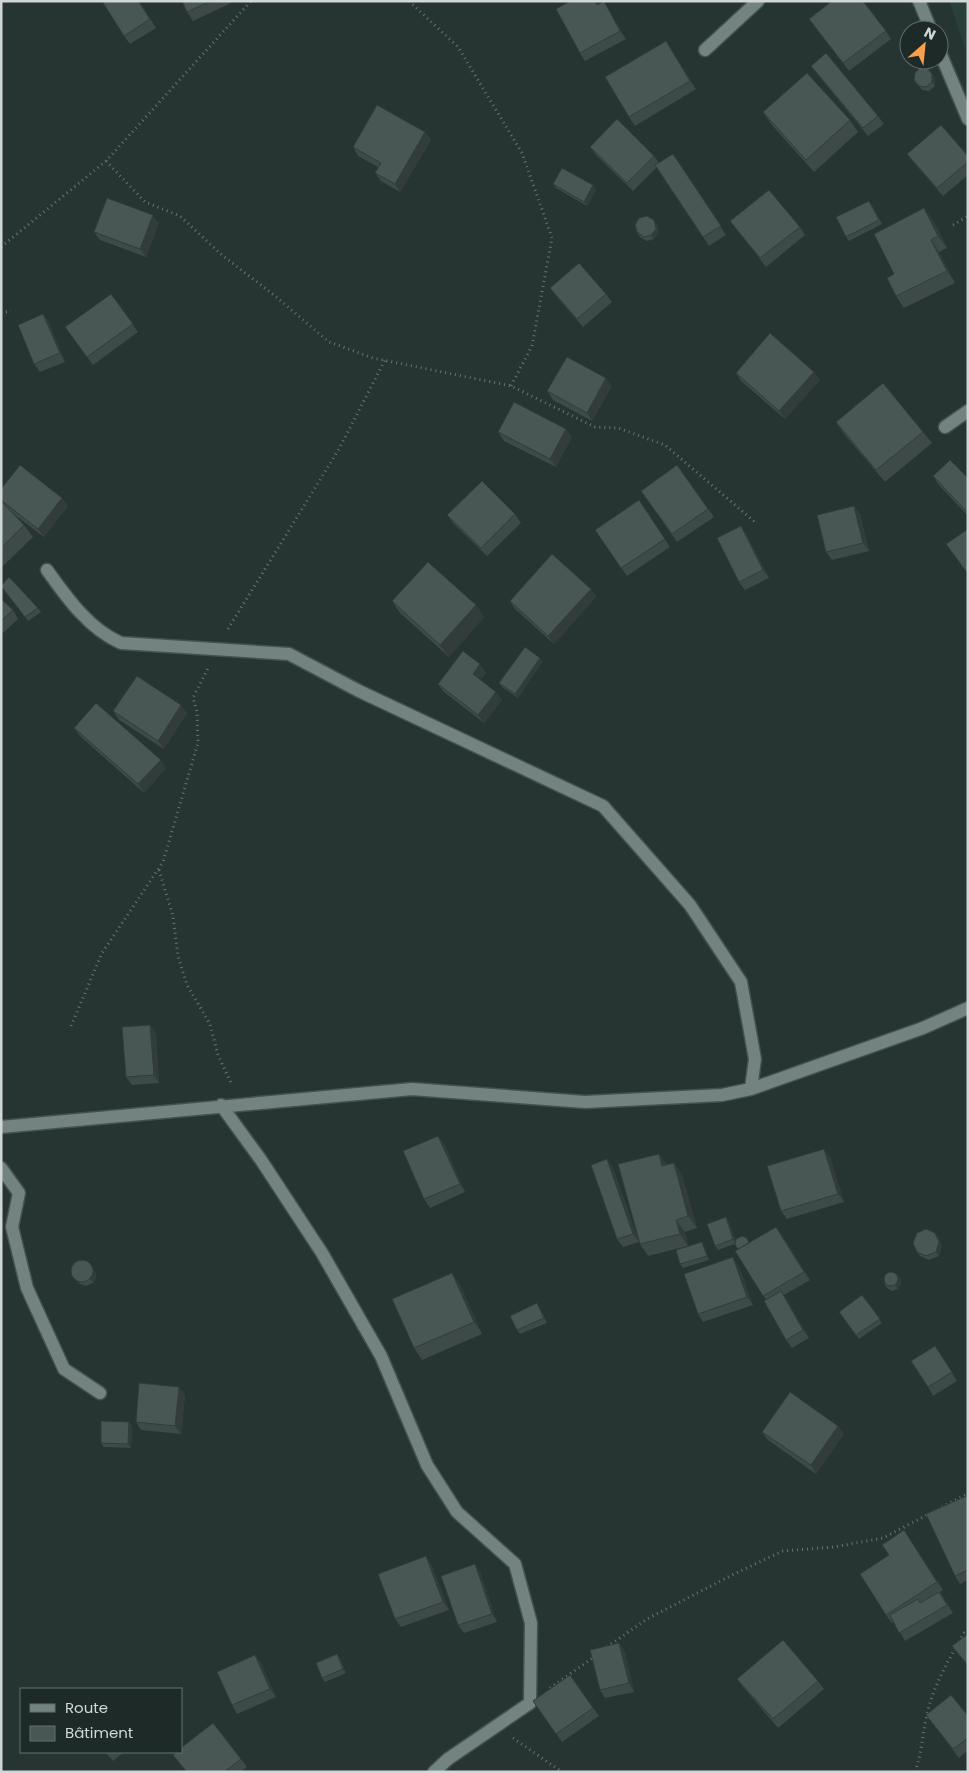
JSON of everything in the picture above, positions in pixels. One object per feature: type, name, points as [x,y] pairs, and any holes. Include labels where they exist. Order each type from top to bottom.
[{"type":"street","points":[[705,50],[758,1]]},
{"type":"street","points":[[919,1],[927,20]]},
{"type":"street","points":[[947,70],[968,119]]},
{"type":"street","points":[[945,427],[968,412]]},
{"type":"street","points":[[47,570],[67,598],[104,635],[121,643],[289,654],[404,712],[602,806],[690,905],[741,982],[755,1059],[751,1089]]},
{"type":"street","points":[[1,1126],[412,1088],[585,1102],[722,1095],[751,1089],[923,1028],[968,1008]]},
{"type":"street","points":[[222,1105],[261,1160],[327,1261],[381,1356],[427,1465],[457,1512],[515,1564],[531,1623],[530,1703],[448,1758],[434,1772]]},
{"type":"street","points":[[1,1168],[19,1193],[12,1227],[27,1288],[64,1369],[100,1393]]},
{"type":"path","points":[[1,247],[106,161],[252,1]]},
{"type":"path","points":[[409,1],[458,47],[522,153],[552,238],[532,346],[511,386]]},
{"type":"path","points":[[106,161],[145,202],[180,216],[223,256],[274,295],[329,342],[373,358],[511,386],[595,428],[618,428],[665,445],[756,523]]},
{"type":"path","points":[[953,225],[968,216]]},
{"type":"path","points":[[1,313],[11,311]]},
{"type":"path","points":[[71,1026],[102,953],[163,862],[198,743],[197,712],[193,698],[250,590],[339,448],[385,360]]},
{"type":"path","points":[[158,870],[173,916],[178,956],[186,985],[210,1024],[218,1055],[237,1098],[222,1105]]},
{"type":"path","points":[[530,1703],[647,1619],[734,1574],[783,1552],[834,1547],[883,1538],[967,1494]]},
{"type":"path","points":[[915,1772],[923,1748],[926,1718],[938,1679],[964,1633],[968,1632]]},
{"type":"path","points":[[496,1726],[562,1772]]},
{"type":"shaded area","points":[[949,1],[968,1],[968,56]]},
{"type":"building","points":[[102,1],[138,1],[150,19],[124,36]]},
{"type":"building","points":[[182,1],[211,1],[187,12]]},
{"type":"building","points":[[570,1],[595,1],[597,5],[604,1],[620,31],[580,53],[556,9]]},
{"type":"building","points":[[832,1],[863,1],[886,31],[843,63],[809,19]]},
{"type":"building","points":[[666,41],[690,81],[629,117],[605,77]]},
{"type":"building","points":[[826,53],[878,116],[863,128],[811,66]]},
{"type":"building","points":[[918,70],[929,70],[932,74],[932,82],[926,87],[919,86],[914,80],[915,73]]},
{"type":"building","points":[[807,73],[850,120],[806,160],[763,112]]},
{"type":"building","points":[[377,105],[425,132],[395,184],[375,173],[381,163],[353,147]]},
{"type":"building","points":[[617,119],[654,156],[627,183],[590,147]]},
{"type":"building","points":[[941,125],[968,156],[968,162],[937,188],[907,154]]},
{"type":"building","points":[[673,154],[721,226],[703,237],[655,165]]},
{"type":"building","points":[[562,168],[593,185],[584,202],[553,184]]},
{"type":"building","points":[[769,190],[800,227],[760,258],[730,221]]},
{"type":"building","points":[[107,198],[153,215],[140,249],[94,232]]},
{"type":"building","points":[[869,201],[879,220],[846,237],[836,217]]},
{"type":"building","points":[[924,208],[938,236],[931,240],[947,271],[896,296],[887,278],[894,274],[874,234]]},
{"type":"building","points":[[647,216],[654,220],[656,229],[651,235],[644,237],[637,232],[635,225],[639,218]]},
{"type":"building","points":[[579,263],[606,294],[577,319],[550,288]]},
{"type":"building","points":[[111,294],[133,324],[87,357],[65,327]]},
{"type":"building","points":[[43,314],[60,353],[34,364],[18,325]]},
{"type":"building","points":[[770,333],[814,372],[779,411],[736,373]]},
{"type":"building","points":[[567,357],[606,378],[587,413],[547,391]]},
{"type":"building","points":[[883,383],[923,432],[876,470],[836,422]]},
{"type":"building","points":[[514,402],[566,429],[550,459],[498,432]]},
{"type":"building","points":[[950,460],[968,478],[968,513],[933,476]]},
{"type":"building","points":[[20,465],[62,498],[38,529],[1,500],[1,489]]},
{"type":"building","points":[[677,465],[708,509],[672,534],[641,491]]},
{"type":"building","points":[[482,481],[515,514],[481,548],[447,515]]},
{"type":"building","points":[[639,500],[665,539],[621,568],[595,530]]},
{"type":"building","points":[[1,501],[24,525],[1,548]]},
{"type":"building","points":[[854,506],[863,543],[826,552],[817,515]]},
{"type":"building","points":[[741,526],[763,570],[739,582],[717,538]]},
{"type":"building","points":[[968,529],[968,574],[946,544]]},
{"type":"building","points":[[552,554],[591,589],[548,636],[510,601]]},
{"type":"building","points":[[428,562],[476,605],[440,645],[392,601]]},
{"type":"building","points":[[9,577],[38,608],[25,617],[1,586]]},
{"type":"building","points":[[1,599],[13,610],[1,621]]},
{"type":"building","points":[[525,647],[540,658],[515,694],[499,683]]},
{"type":"building","points":[[463,651],[480,664],[473,674],[496,692],[478,715],[438,684]]},
{"type":"building","points":[[137,676],[181,705],[158,741],[113,711]]},
{"type":"building","points":[[96,703],[161,760],[138,784],[74,728]]},
{"type":"building","points":[[150,1025],[154,1075],[126,1077],[122,1027]]},
{"type":"building","points":[[438,1136],[460,1184],[424,1199],[403,1151]]},
{"type":"building","points":[[824,1149],[838,1194],[781,1211],[767,1166]]},
{"type":"building","points":[[659,1154],[662,1166],[674,1163],[688,1216],[676,1220],[680,1234],[640,1244],[618,1164]]},
{"type":"building","points":[[607,1159],[633,1234],[617,1239],[591,1165]]},
{"type":"building","points":[[726,1217],[733,1239],[715,1246],[707,1224]]},
{"type":"building","points":[[776,1227],[804,1272],[763,1296],[735,1251]]},
{"type":"building","points":[[926,1229],[935,1233],[939,1242],[936,1252],[926,1256],[917,1252],[913,1243],[917,1233]]},
{"type":"building","points":[[742,1236],[747,1238],[749,1243],[738,1249],[735,1245],[736,1239]]},
{"type":"building","points":[[702,1242],[707,1256],[680,1264],[676,1250]]},
{"type":"building","points":[[733,1257],[747,1297],[698,1314],[684,1274]]},
{"type":"building","points":[[82,1260],[92,1267],[93,1271],[86,1281],[82,1282],[72,1275],[71,1271],[78,1261]]},
{"type":"building","points":[[888,1272],[894,1272],[898,1279],[894,1286],[888,1286],[884,1282],[884,1276]]},
{"type":"building","points":[[452,1273],[474,1322],[414,1348],[392,1299]]},
{"type":"building","points":[[781,1291],[803,1330],[786,1340],[764,1301]]},
{"type":"building","points":[[862,1295],[880,1319],[856,1335],[839,1312]]},
{"type":"building","points":[[537,1303],[544,1318],[517,1330],[510,1316]]},
{"type":"building","points":[[935,1346],[952,1372],[928,1387],[911,1361]]},
{"type":"building","points":[[139,1383],[179,1387],[175,1426],[136,1422]]},
{"type":"building","points":[[790,1392],[838,1426],[811,1465],[762,1432]]},
{"type":"building","points":[[101,1421],[129,1422],[128,1444],[101,1443]]},
{"type":"building","points":[[966,1496],[968,1500],[968,1570],[955,1576],[926,1514]]},
{"type":"building","points":[[904,1530],[937,1582],[886,1615],[860,1574],[889,1555],[882,1545]]},
{"type":"building","points":[[426,1556],[443,1602],[395,1619],[378,1574]]},
{"type":"building","points":[[475,1564],[492,1614],[458,1625],[441,1576]]},
{"type":"building","points":[[939,1592],[947,1605],[899,1633],[890,1615],[918,1599],[920,1603]]},
{"type":"building","points":[[968,1634],[968,1665],[952,1646]]},
{"type":"building","points":[[783,1640],[818,1681],[773,1719],[737,1679]]},
{"type":"building","points":[[619,1643],[629,1683],[600,1690],[590,1650]]},
{"type":"building","points":[[337,1654],[343,1669],[322,1678],[316,1663]]},
{"type":"building","points":[[255,1655],[270,1689],[232,1705],[217,1672]]},
{"type":"building","points":[[570,1675],[593,1708],[556,1734],[533,1701]]},
{"type":"building","points":[[951,1695],[968,1716],[968,1738],[953,1749],[926,1715]]},
{"type":"building","points":[[213,1723],[241,1759],[224,1772],[187,1772],[173,1755],[182,1753],[182,1747]]}]
